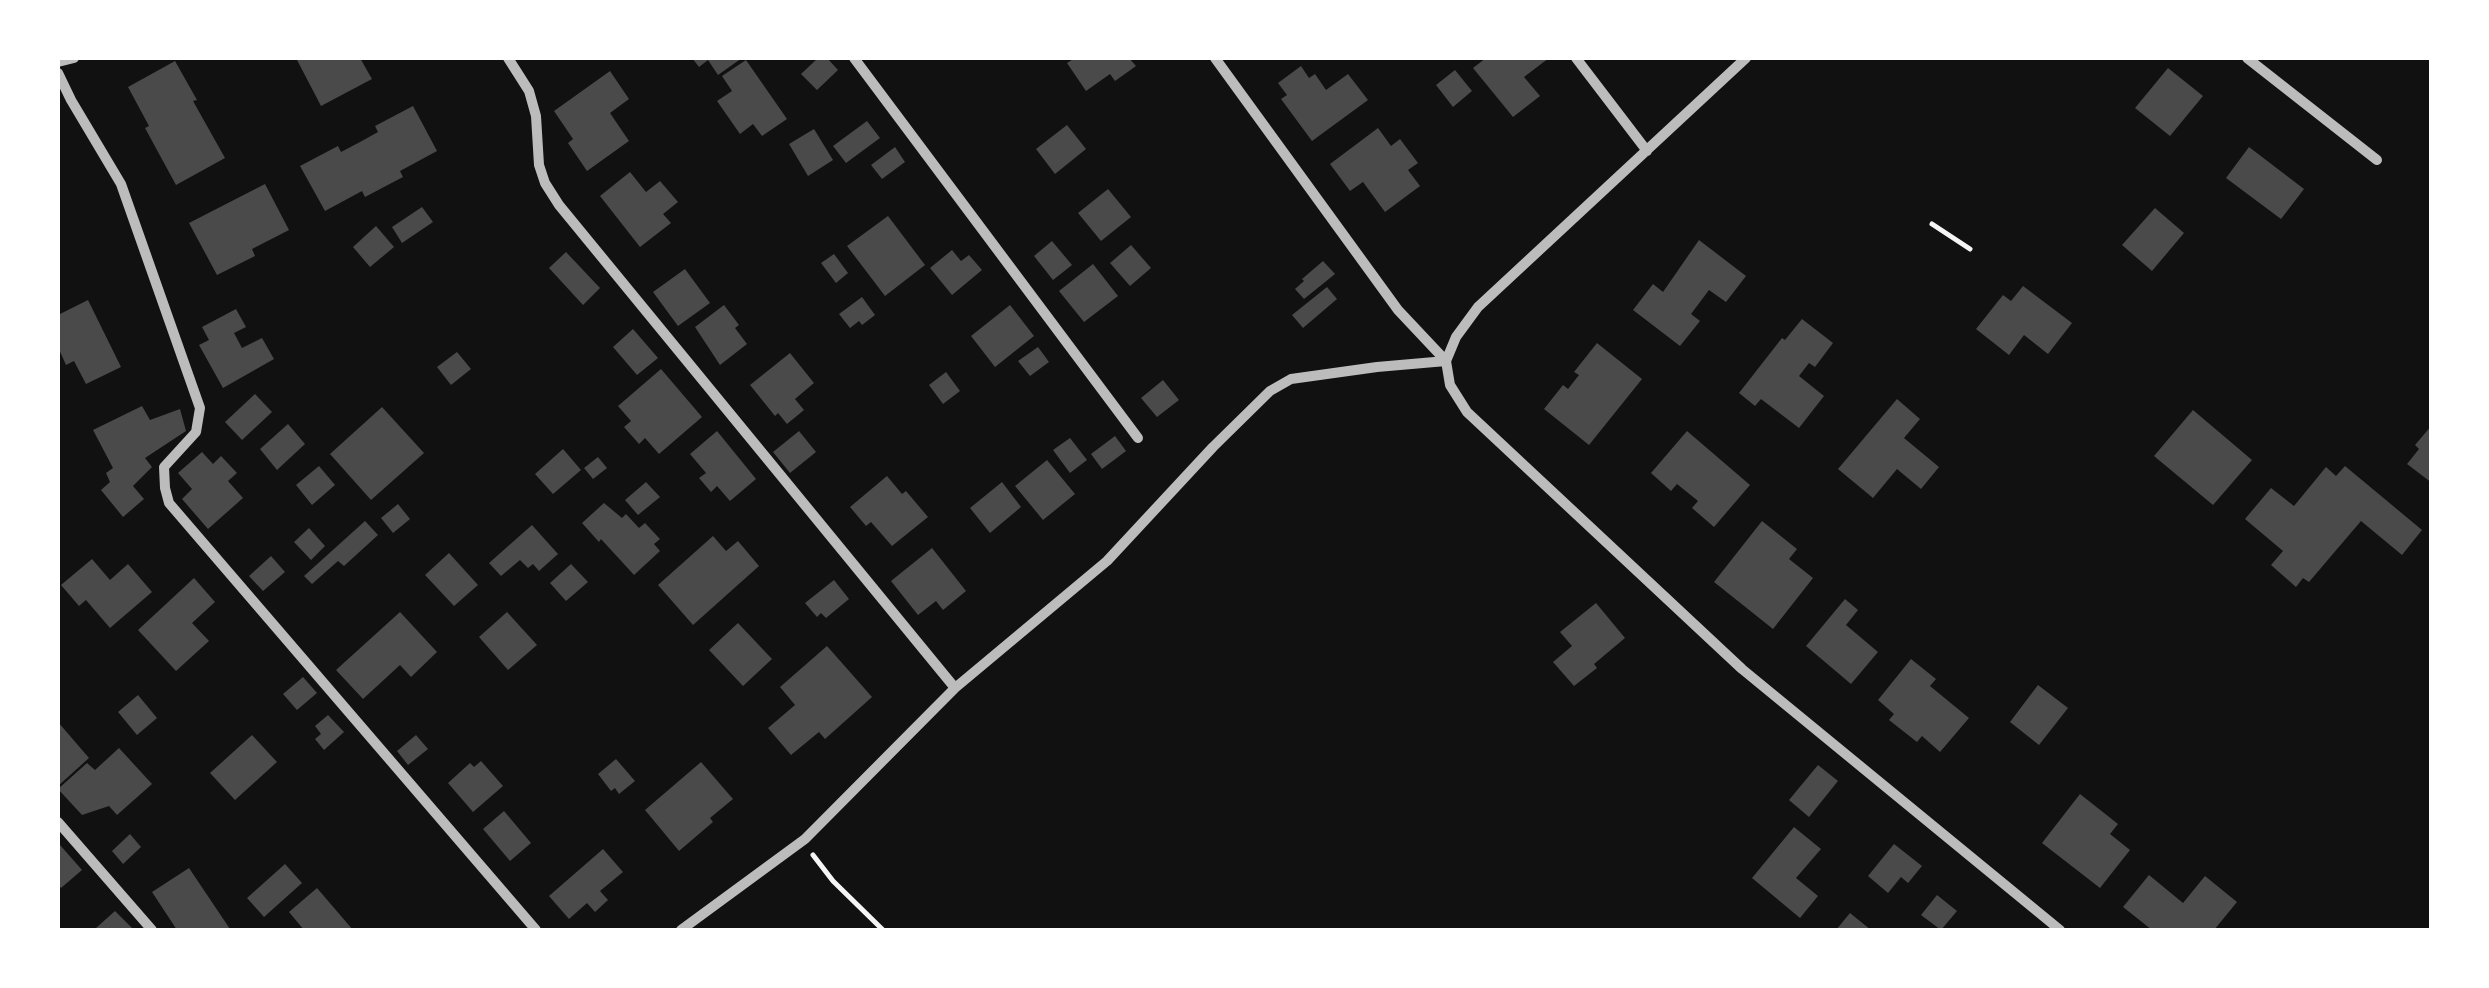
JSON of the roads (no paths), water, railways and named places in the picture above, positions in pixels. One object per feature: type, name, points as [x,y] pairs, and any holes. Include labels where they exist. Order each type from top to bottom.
[{"type":"street","points":[[58,62],[74,58]]},
{"type":"street","points":[[508,58],[529,91],[536,116],[539,166],[558,205],[954,688]]},
{"type":"street","points":[[854,58],[1138,438]]},
{"type":"street","points":[[1214,58],[1398,310],[1446,362]]},
{"type":"street","points":[[1576,58],[1648,151]]},
{"type":"street","points":[[1746,58],[1478,307],[1456,336],[1446,362],[1450,385],[1468,412],[1742,669],[2060,930]]},
{"type":"street","points":[[2247,58],[2377,160]]},
{"type":"street","points":[[58,73],[121,184],[200,408],[196,432],[164,467],[169,503],[536,930]]},
{"type":"street","points":[[681,930],[804,839],[954,688],[1107,561],[1270,390],[1291,378],[1446,362]]},
{"type":"street","points":[[58,822],[152,930]]}]
